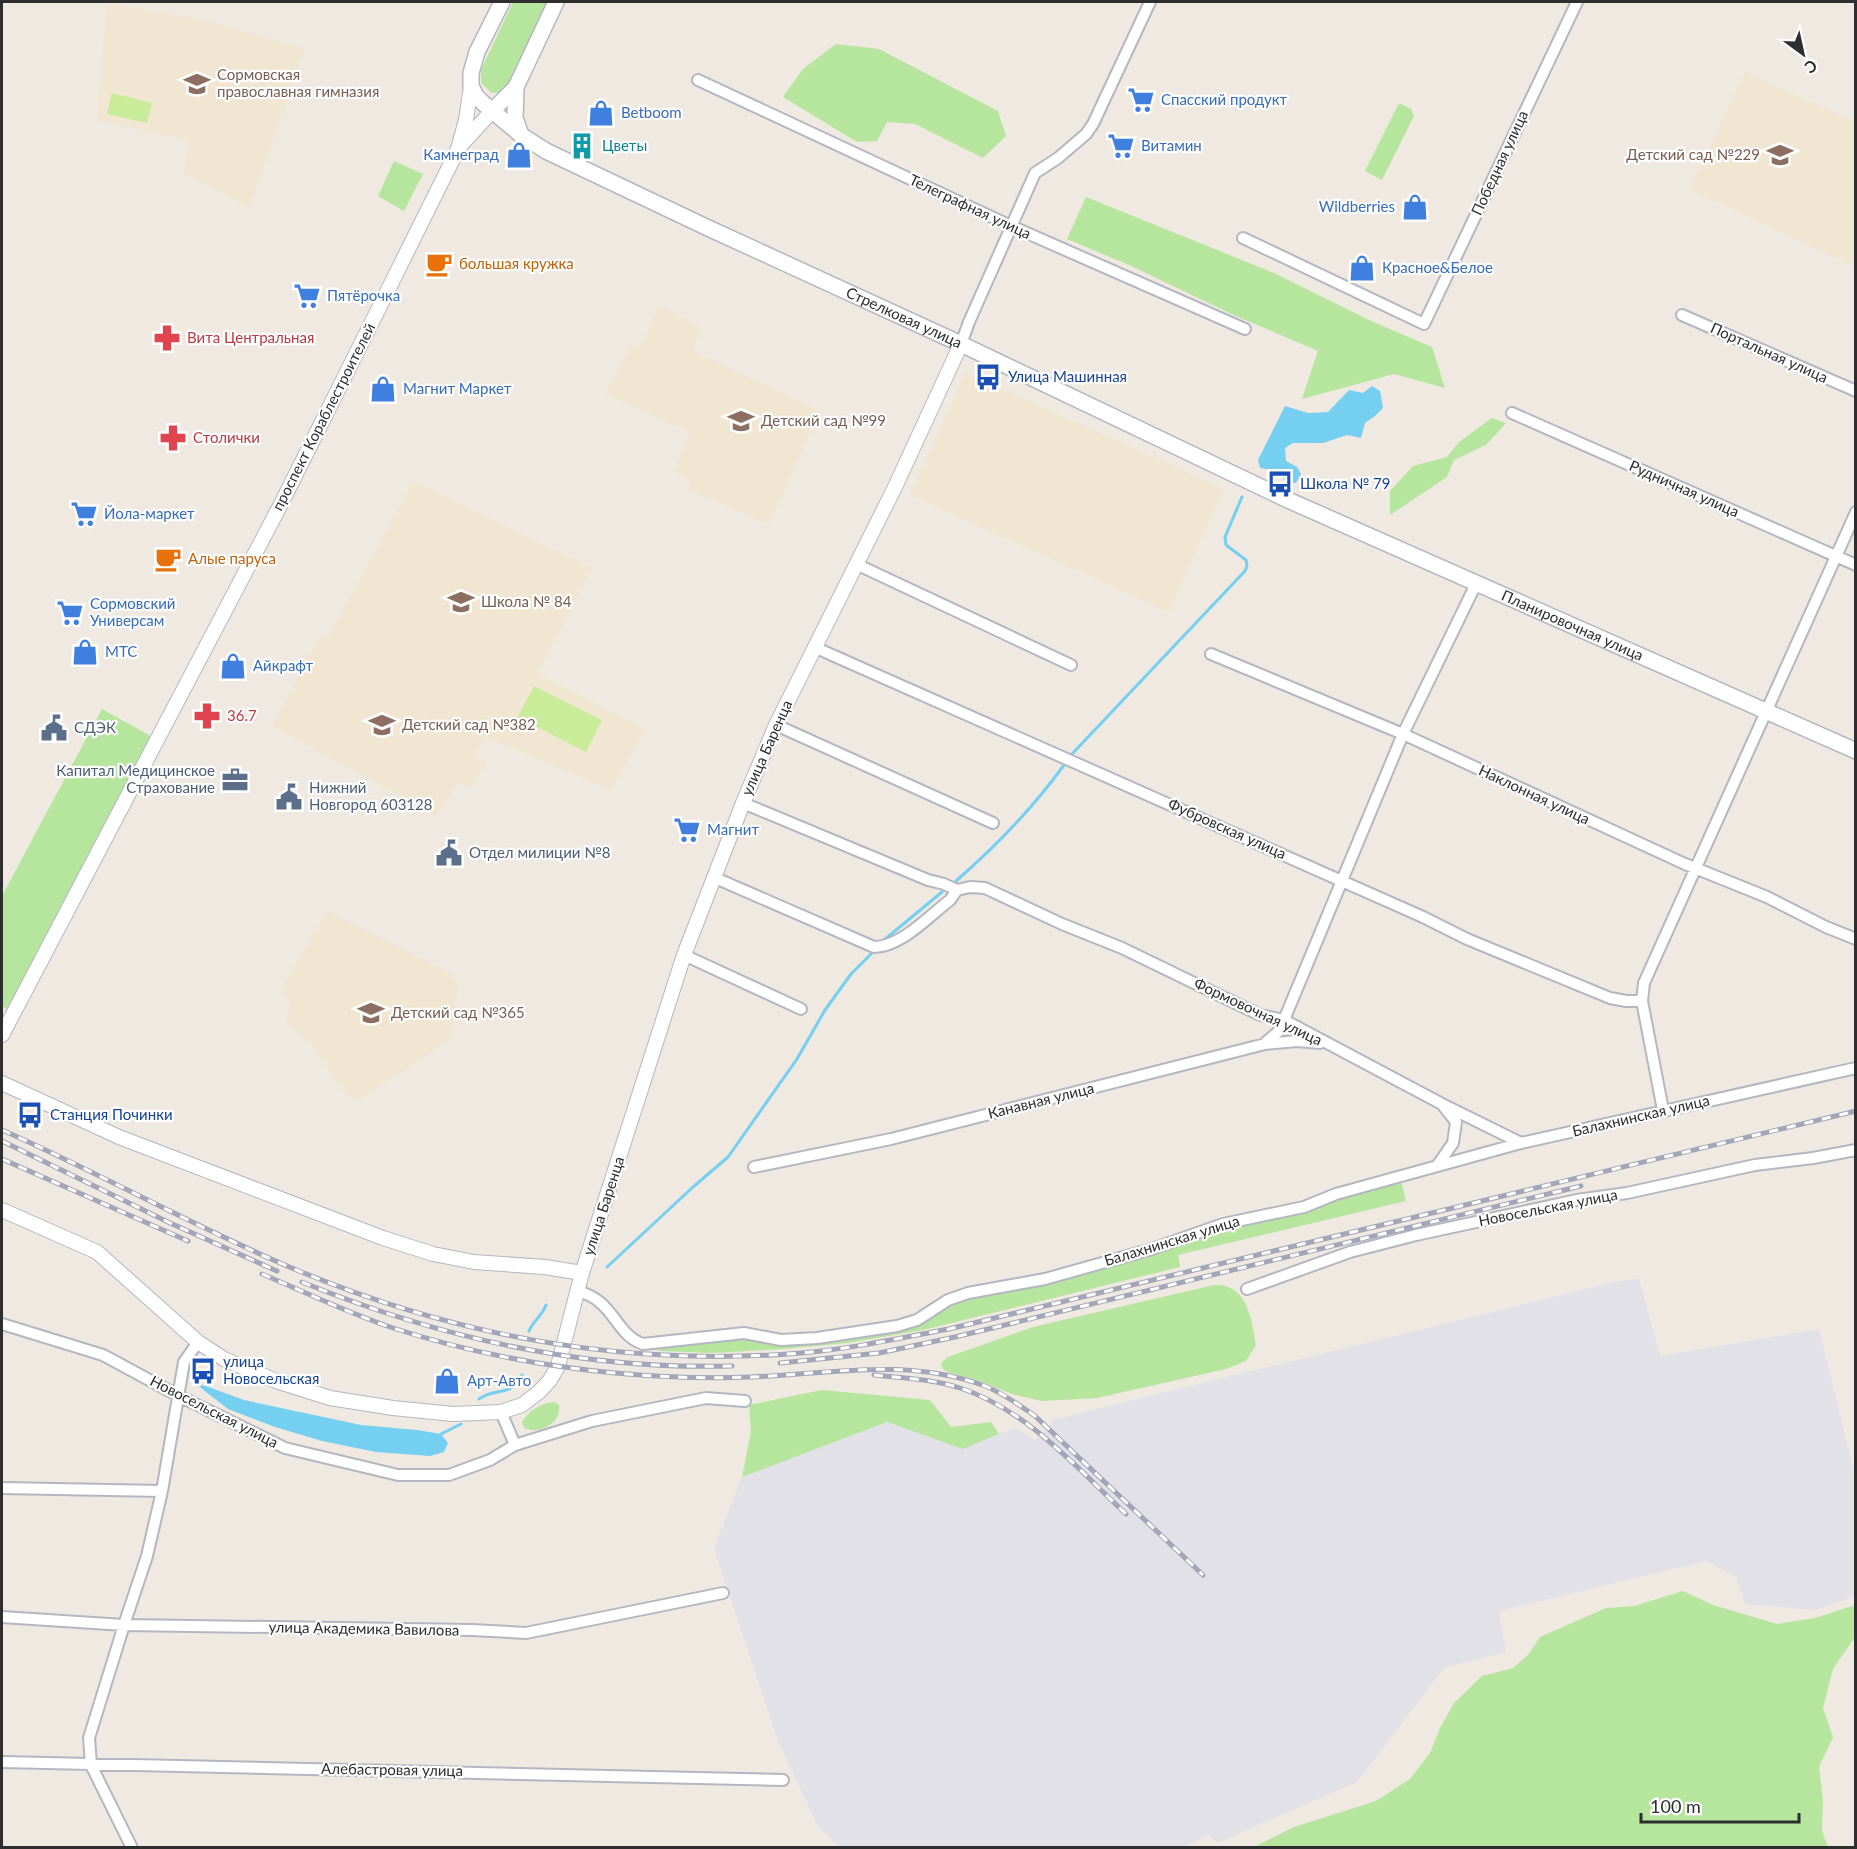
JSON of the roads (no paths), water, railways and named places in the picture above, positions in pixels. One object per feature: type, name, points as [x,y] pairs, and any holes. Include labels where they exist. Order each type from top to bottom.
[{"type":"main road","points":[[471,86],[471,73],[477,52],[502,2]]},
{"type":"main road","points":[[492,111],[516,87],[556,2]]},
{"type":"main road","name":"Стрелковая улица","points":[[471,86],[476,96],[492,111],[521,135],[546,151],[961,344],[1288,500]]},
{"type":"main road","points":[[516,87],[515,118],[521,135]]},
{"type":"main road","name":"Планировочная улица","points":[[1288,500],[1856,751]]},
{"type":"street","points":[[961,344],[1035,173],[1058,158],[1086,134],[1093,124],[1150,2]]},
{"type":"street","name":"Победная улица","points":[[1243,238],[1424,324],[1577,2]]},
{"type":"street","name":"Телеграфная улица","points":[[698,80],[1011,226],[1245,329]]},
{"type":"street","name":"проспект Кораблестроителей","points":[[2,1035],[281,504],[458,149],[466,120],[471,86]]},
{"type":"street","points":[[458,149],[492,111]]},
{"type":"street","name":"Портальная улица","points":[[1682,315],[1856,392]]},
{"type":"street","name":"улица Баренца","points":[[501,1412],[522,1404],[539,1392],[550,1380],[558,1366],[582,1273],[684,955],[713,877],[776,725],[895,488],[961,344]]},
{"type":"street","name":"Рудничная улица","points":[[1512,412],[1856,565]]},
{"type":"street","points":[[1664,1110],[1642,1001],[1644,982],[1856,512]]},
{"type":"street","points":[[856,564],[1071,665]]},
{"type":"street","points":[[1265,1044],[1278,1032],[1284,1020],[1402,734],[1476,584]]},
{"type":"street","name":"Фубровская улица","points":[[814,647],[1578,987],[1610,998],[1642,1001]]},
{"type":"street","name":"Наклонная улица","points":[[1211,654],[1402,734],[1856,939]]},
{"type":"street","points":[[776,725],[993,823]]},
{"type":"street","name":"Формовочная улица","points":[[743,803],[928,880],[957,890],[978,886],[985,888],[1062,924],[1122,948],[1260,1015],[1284,1020],[1521,1143]]},
{"type":"street","points":[[713,877],[874,947],[884,947],[895,943],[950,900],[957,890]]},
{"type":"street","points":[[684,955],[801,1009]]},
{"type":"street","name":"Канавная улица","points":[[754,1167],[891,1139],[1265,1044],[1297,1041],[1328,1044]]},
{"type":"street","name":"Балахнинская улица","points":[[578,1291],[600,1301],[633,1341],[643,1344],[744,1333],[781,1340],[817,1338],[897,1326],[917,1320],[948,1300],[968,1293],[1045,1278],[1152,1249],[1223,1224],[1304,1207],[1336,1194],[1521,1143],[1856,1068]]},
{"type":"street","points":[[2,1083],[119,1137],[383,1238],[433,1254],[474,1262],[545,1267],[582,1273]]},
{"type":"street","points":[[1437,1166],[1453,1143],[1455,1122],[1442,1104]]},
{"type":"street","name":"Новосельская улица","points":[[1247,1289],[1350,1252],[1416,1235],[1755,1165],[1856,1150]]},
{"type":"street","points":[[2,1210],[97,1252],[198,1342],[235,1363],[276,1381],[330,1398],[453,1414],[501,1412],[515,1445]]},
{"type":"street","name":"Новосельская улица","points":[[2,1324],[103,1355],[177,1395],[285,1448],[398,1475],[449,1475],[490,1460],[515,1445],[592,1421],[706,1398],[745,1401]]},
{"type":"street","points":[[132,1848],[91,1765],[89,1738],[123,1625],[147,1556],[162,1491],[184,1362],[198,1342]]},
{"type":"street","points":[[2,1488],[162,1491]]},
{"type":"street","name":"улица Академика Вавилова","points":[[2,1617],[123,1625],[472,1630],[526,1633],[723,1593]]},
{"type":"street","name":"Алебастровая улица","points":[[2,1762],[783,1780]]},
{"type":"water","points":[[1372,386],[1380,391],[1383,408],[1365,423],[1361,438],[1347,435],[1323,443],[1293,443],[1285,448],[1286,461],[1297,467],[1301,474],[1296,483],[1286,481],[1272,470],[1260,468],[1258,460],[1285,406],[1308,413],[1328,412],[1349,390],[1363,393]]},
{"type":"water","points":[[192,1381],[244,1400],[361,1425],[441,1434],[448,1443],[444,1452],[430,1456],[376,1452],[322,1441],[275,1427],[228,1409]]},
{"type":"waterway","points":[[1072,754],[1245,571],[1246,560],[1226,545],[1225,537],[1242,497]]},
{"type":"waterway","points":[[956,881],[1013,826],[1064,765]]},
{"type":"waterway","points":[[884,940],[942,892]]},
{"type":"waterway","points":[[607,1267],[728,1157],[797,1059],[825,1010],[851,974],[871,954]]},
{"type":"waterway","points":[[529,1331],[546,1305]]},
{"type":"waterway","points":[[479,1399],[491,1393],[508,1390],[518,1382],[522,1375]]},
{"type":"waterway","points":[[441,1434],[461,1424]]},
{"type":"railway","points":[[2,1130],[261,1255],[359,1294],[421,1314],[483,1330],[608,1351],[736,1356],[838,1349],[949,1329],[1856,1111]]},
{"type":"railway","points":[[2,1141],[170,1223],[277,1271]]},
{"type":"railway","points":[[2,1159],[188,1241]]},
{"type":"railway","points":[[780,1363],[879,1353],[955,1337],[1581,1186]]},
{"type":"railway","points":[[262,1274],[393,1328],[475,1350],[559,1366],[666,1377],[700,1378],[898,1370],[956,1377],[985,1386],[1035,1416],[1203,1575]]},
{"type":"railway","points":[[302,1282],[406,1319],[512,1346],[567,1356],[621,1362],[676,1366],[732,1366]]},
{"type":"railway","points":[[874,1375],[950,1385],[1007,1410],[1029,1425],[1069,1459],[1126,1514]]},
{"type":"place","name":"Сормовская православная гимназия","points":[[197,84]]},
{"type":"place","name":"Спасский продукт","points":[[1141,100]]},
{"type":"place","name":"Betboom","points":[[601,113]]},
{"type":"place","name":"Цветы","points":[[582,146]]},
{"type":"place","name":"Витамин","points":[[1121,146]]},
{"type":"place","name":"Камнеград","points":[[519,155]]},
{"type":"place","name":"Детский сад №229","points":[[1780,155]]},
{"type":"place","name":"Wildberries","points":[[1415,207]]},
{"type":"place","name":"большая кружка","points":[[439,264]]},
{"type":"place","name":"Красное&Белое","points":[[1362,268]]},
{"type":"place","name":"Пятёрочка","points":[[307,296]]},
{"type":"place","name":"Вита Центральная","points":[[167,338]]},
{"type":"place","name":"Улица Машинная","points":[[988,377]]},
{"type":"place","name":"Магнит Маркет","points":[[383,389]]},
{"type":"place","name":"Детский сад №99","points":[[741,421]]},
{"type":"place","name":"Столички","points":[[173,438]]},
{"type":"place","name":"Школа № 79","points":[[1280,484]]},
{"type":"place","name":"Йола-маркет","points":[[84,514]]},
{"type":"place","name":"Алые паруса","points":[[168,559]]},
{"type":"place","name":"Школа № 84","points":[[461,602]]},
{"type":"place","name":"Сормовский Универсам","points":[[70,613]]},
{"type":"place","name":"МТС","points":[[85,652]]},
{"type":"place","name":"Айкрафт","points":[[233,666]]},
{"type":"place","name":"36.7","points":[[207,716]]},
{"type":"place","name":"Детский сад №382","points":[[382,725]]},
{"type":"place","name":"СДЭК","points":[[54,728]]},
{"type":"place","name":"Капитал Медицинское Страхование","points":[[235,780]]},
{"type":"place","name":"Нижний Новгород 603128","points":[[289,797]]},
{"type":"place","name":"Магнит","points":[[687,830]]},
{"type":"place","name":"Отдел милиции №8","points":[[449,853]]},
{"type":"place","name":"Детский сад №365","points":[[371,1013]]},
{"type":"place","name":"Станция Починки","points":[[30,1115]]},
{"type":"place","name":"улица Новосельская","points":[[203,1371]]},
{"type":"place","name":"Арт-Авто","points":[[447,1381]]}]
